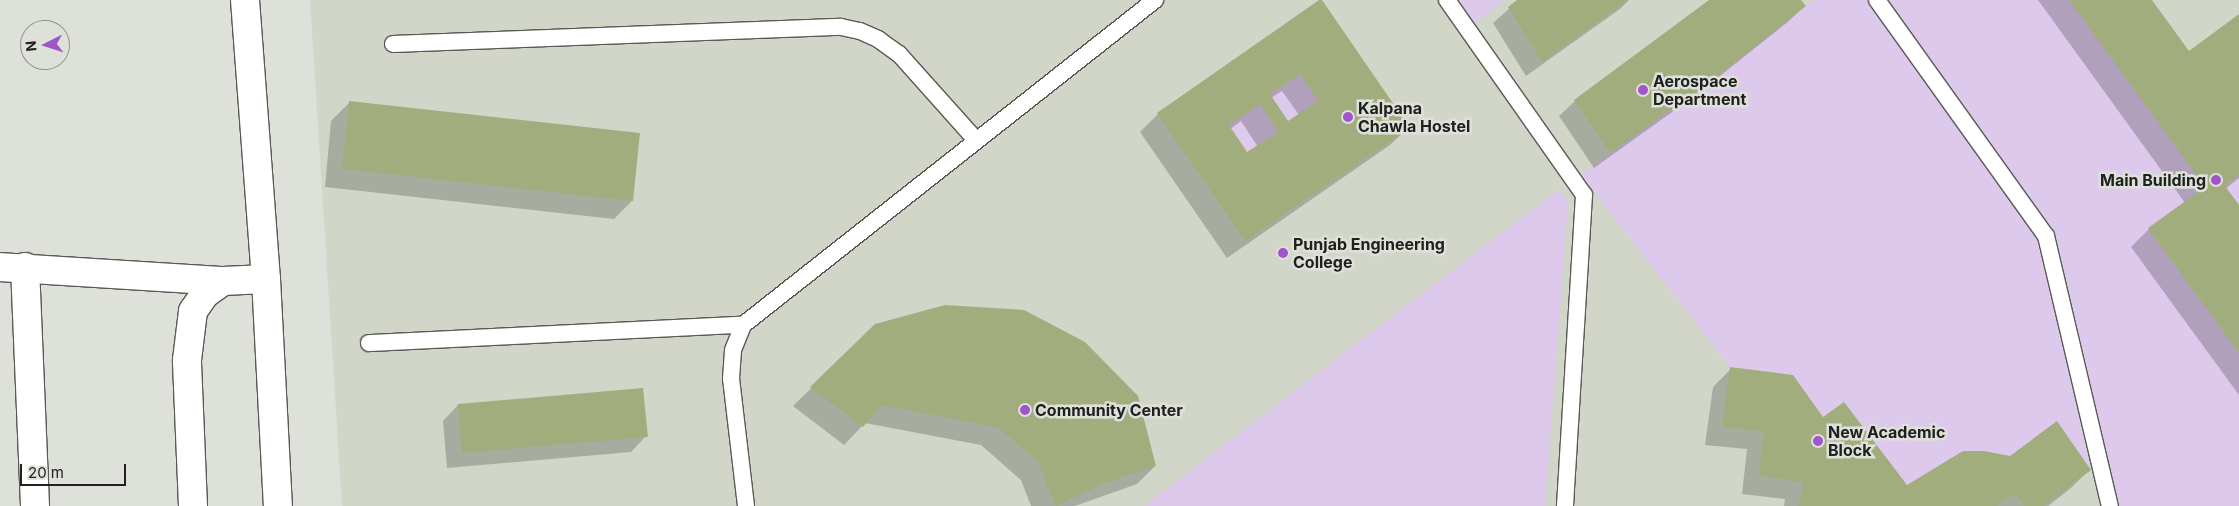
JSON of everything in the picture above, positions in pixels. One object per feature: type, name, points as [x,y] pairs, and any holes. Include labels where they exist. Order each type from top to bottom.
[{"type":"street","points":[[245,0],[266,279],[278,506]]},
{"type":"street","points":[[35,506],[13,267],[223,281],[266,279]]},
{"type":"street","points":[[193,506],[187,360],[193,311],[205,294],[223,281]]},
{"type":"lane","points":[[746,506],[731,379],[732,350],[743,325],[1155,0]]},
{"type":"lane","points":[[1447,0],[1584,195],[1564,506]]},
{"type":"lane","points":[[1877,0],[2046,236],[2110,506]]},
{"type":"lane","points":[[393,44],[841,27],[860,31],[878,39],[899,54],[976,140]]},
{"type":"lane","points":[[369,343],[743,325]]},
{"type":"shaded area","name":"Punjab Engineering College","points":[[310,0],[2239,0],[2239,506],[342,506]]},
{"type":"shaded area","points":[[1456,0],[1504,0],[1473,24]]},
{"type":"shaded area","points":[[1814,0],[1873,0],[2041,237],[2091,470],[2057,421],[2010,456],[1984,451],[1963,451],[1907,485],[1823,417],[1793,375],[1730,367],[1581,175],[1713,80]]},
{"type":"shaded area","points":[[1879,0],[2069,0],[2192,167],[2205,187],[2148,229],[2239,353],[2239,506],[2116,506],[2051,234]]},
{"type":"shaded area","points":[[1300,74],[1318,101],[1288,121],[1270,94]]},
{"type":"shaded area","points":[[1260,104],[1278,132],[1247,152],[1229,125]]},
{"type":"shaded area","points":[[2239,175],[2239,205],[2225,186]]},
{"type":"shaded area","points":[[1558,190],[1568,201],[1545,506],[1144,506]]},
{"type":"building","name":"Kalpana Chawla Hostel","points":[[1319,0],[1322,0],[1410,128],[1245,241],[1157,113]],"holes":[[[1300,74],[1318,101],[1288,121],[1270,94]],[[1260,104],[1278,132],[1247,152],[1229,125]]]},
{"type":"building","points":[[1517,0],[1628,0],[1542,62],[1508,7]]},
{"type":"building","points":[[1709,0],[1801,0],[1806,6],[1713,80],[1610,153],[1574,100]]},
{"type":"building","name":"Main Building","points":[[2069,0],[2152,0],[2189,51],[2239,14],[2239,175],[2225,186],[2239,205],[2239,353],[2148,228],[2205,187]]},
{"type":"building","points":[[349,101],[640,133],[633,201],[342,169]]},
{"type":"building","name":"Community Center","points":[[945,305],[1024,310],[1085,342],[1138,396],[1156,466],[1105,483],[1056,506],[1038,462],[999,428],[881,405],[863,427],[810,387],[875,324]]},
{"type":"building","name":"New Academic Block","points":[[1730,367],[1793,375],[1823,417],[1844,402],[1907,485],[1963,451],[1984,451],[2010,456],[2057,421],[2091,470],[2044,506],[2025,506],[2015,494],[1997,506],[1799,506],[1803,482],[1759,476],[1764,431],[1722,427]]},
{"type":"building","points":[[643,388],[648,437],[462,453],[458,404]]},
{"type":"place","name":"Aerospace Department","points":[[1643,90]]},
{"type":"place","name":"Kalpana Chawla Hostel","points":[[1348,117]]},
{"type":"place","name":"Main Building","points":[[2216,180]]},
{"type":"place","name":"Punjab Engineering College","points":[[1283,253]]},
{"type":"place","name":"Community Center","points":[[1025,410]]},
{"type":"place","name":"New Academic Block","points":[[1818,441]]}]
